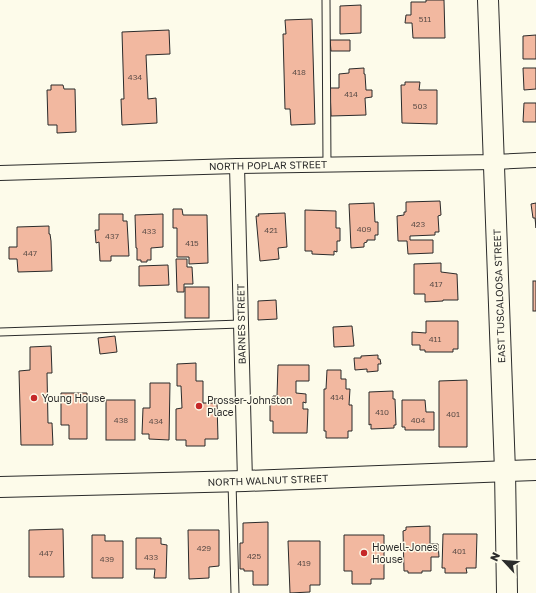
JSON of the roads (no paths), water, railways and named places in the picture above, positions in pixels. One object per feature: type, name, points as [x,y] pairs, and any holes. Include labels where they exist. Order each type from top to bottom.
[{"type":"street","name":"EAST TUSCALOOSA STREET","points":[[488,0],[505,471],[507,593]]},
{"type":"street","name":"NORTH POPLAR STREET","points":[[0,173],[238,166],[536,160]]},
{"type":"street","name":"BARNES STREET","points":[[238,166],[241,324],[238,482]]},
{"type":"street","name":"NORTH WALNUT STREET","points":[[0,487],[238,482],[536,470]]},
{"type":"lane","points":[[326,0],[327,164]]},
{"type":"lane","points":[[0,332],[241,324]]},
{"type":"lane","points":[[235,593],[238,482]]},
{"type":"place","name":"Young House","points":[[34,398]]},
{"type":"place","name":"Prosser-Johnston Place","points":[[199,406]]},
{"type":"place","name":"Howell-Jones House","points":[[364,553]]}]
